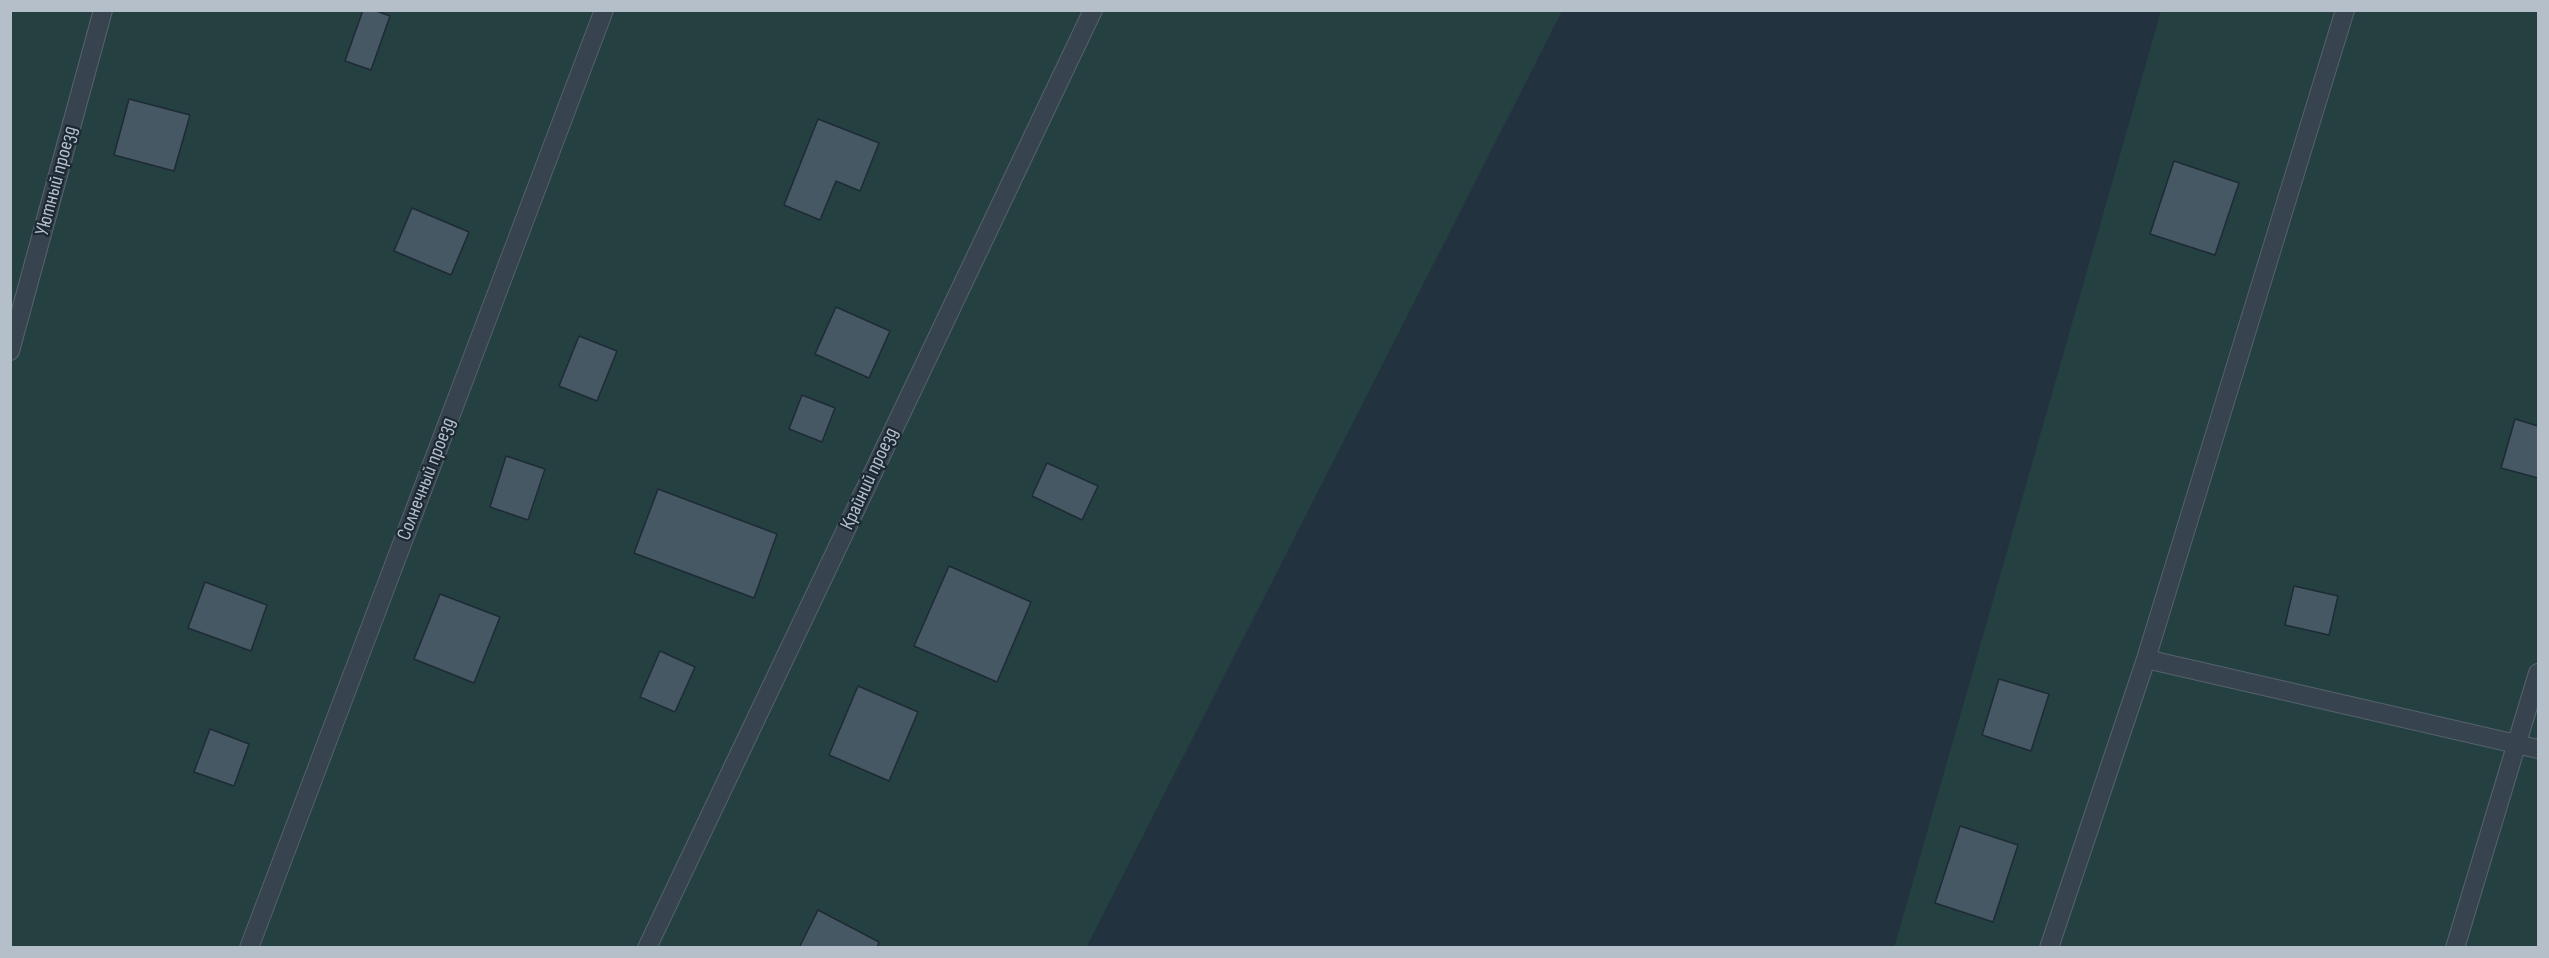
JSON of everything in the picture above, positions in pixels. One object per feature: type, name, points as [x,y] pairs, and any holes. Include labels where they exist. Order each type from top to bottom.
[{"type":"lane","name":"Уютный проезд","points":[[10,351],[103,10]]},
{"type":"lane","name":"Солнечный проезд","points":[[249,948],[604,10]]},
{"type":"lane","name":"Крайний проезд","points":[[647,948],[1094,10]]},
{"type":"lane","points":[[2049,948],[2146,659],[2345,10]]},
{"type":"lane","points":[[2146,659],[2538,749]]},
{"type":"lane","points":[[2455,948],[2538,673]]},
{"type":"green space","points":[[10,11],[1562,11],[1086,948],[11,947]]},
{"type":"green space","points":[[2161,11],[2538,11],[2538,947],[1894,948]]},
{"type":"building","points":[[363,10],[374,10],[390,16],[371,70],[345,61]]},
{"type":"building","points":[[129,99],[190,115],[174,171],[114,155]]},
{"type":"building","points":[[818,119],[879,143],[860,191],[836,181],[820,220],[784,205]]},
{"type":"building","points":[[2174,161],[2239,183],[2215,255],[2150,234]]},
{"type":"building","points":[[412,208],[469,232],[451,275],[394,251]]},
{"type":"building","points":[[836,307],[890,331],[869,378],[815,354]]},
{"type":"building","points":[[579,336],[617,351],[597,401],[559,386]]},
{"type":"building","points":[[802,395],[835,408],[822,442],[789,429]]},
{"type":"building","points":[[2515,419],[2538,426],[2538,478],[2501,468]]},
{"type":"building","points":[[506,456],[545,469],[528,520],[490,507]]},
{"type":"building","points":[[1047,463],[1098,486],[1082,520],[1032,496]]},
{"type":"building","points":[[658,489],[777,534],[754,598],[634,553]]},
{"type":"building","points":[[949,566],[1031,602],[997,682],[914,646]]},
{"type":"building","points":[[205,582],[267,605],[251,651],[188,628]]},
{"type":"building","points":[[2294,586],[2338,596],[2329,635],[2285,625]]},
{"type":"building","points":[[440,594],[500,617],[474,683],[414,659]]},
{"type":"building","points":[[660,651],[695,667],[675,712],[640,697]]},
{"type":"building","points":[[1999,679],[2049,694],[2031,751],[1982,735]]},
{"type":"building","points":[[858,686],[918,712],[889,781],[829,755]]},
{"type":"building","points":[[210,729],[249,744],[234,786],[194,772]]},
{"type":"building","points":[[1960,826],[2018,845],[1993,922],[1935,903]]},
{"type":"building","points":[[818,910],[879,942],[877,948],[799,948]]}]
